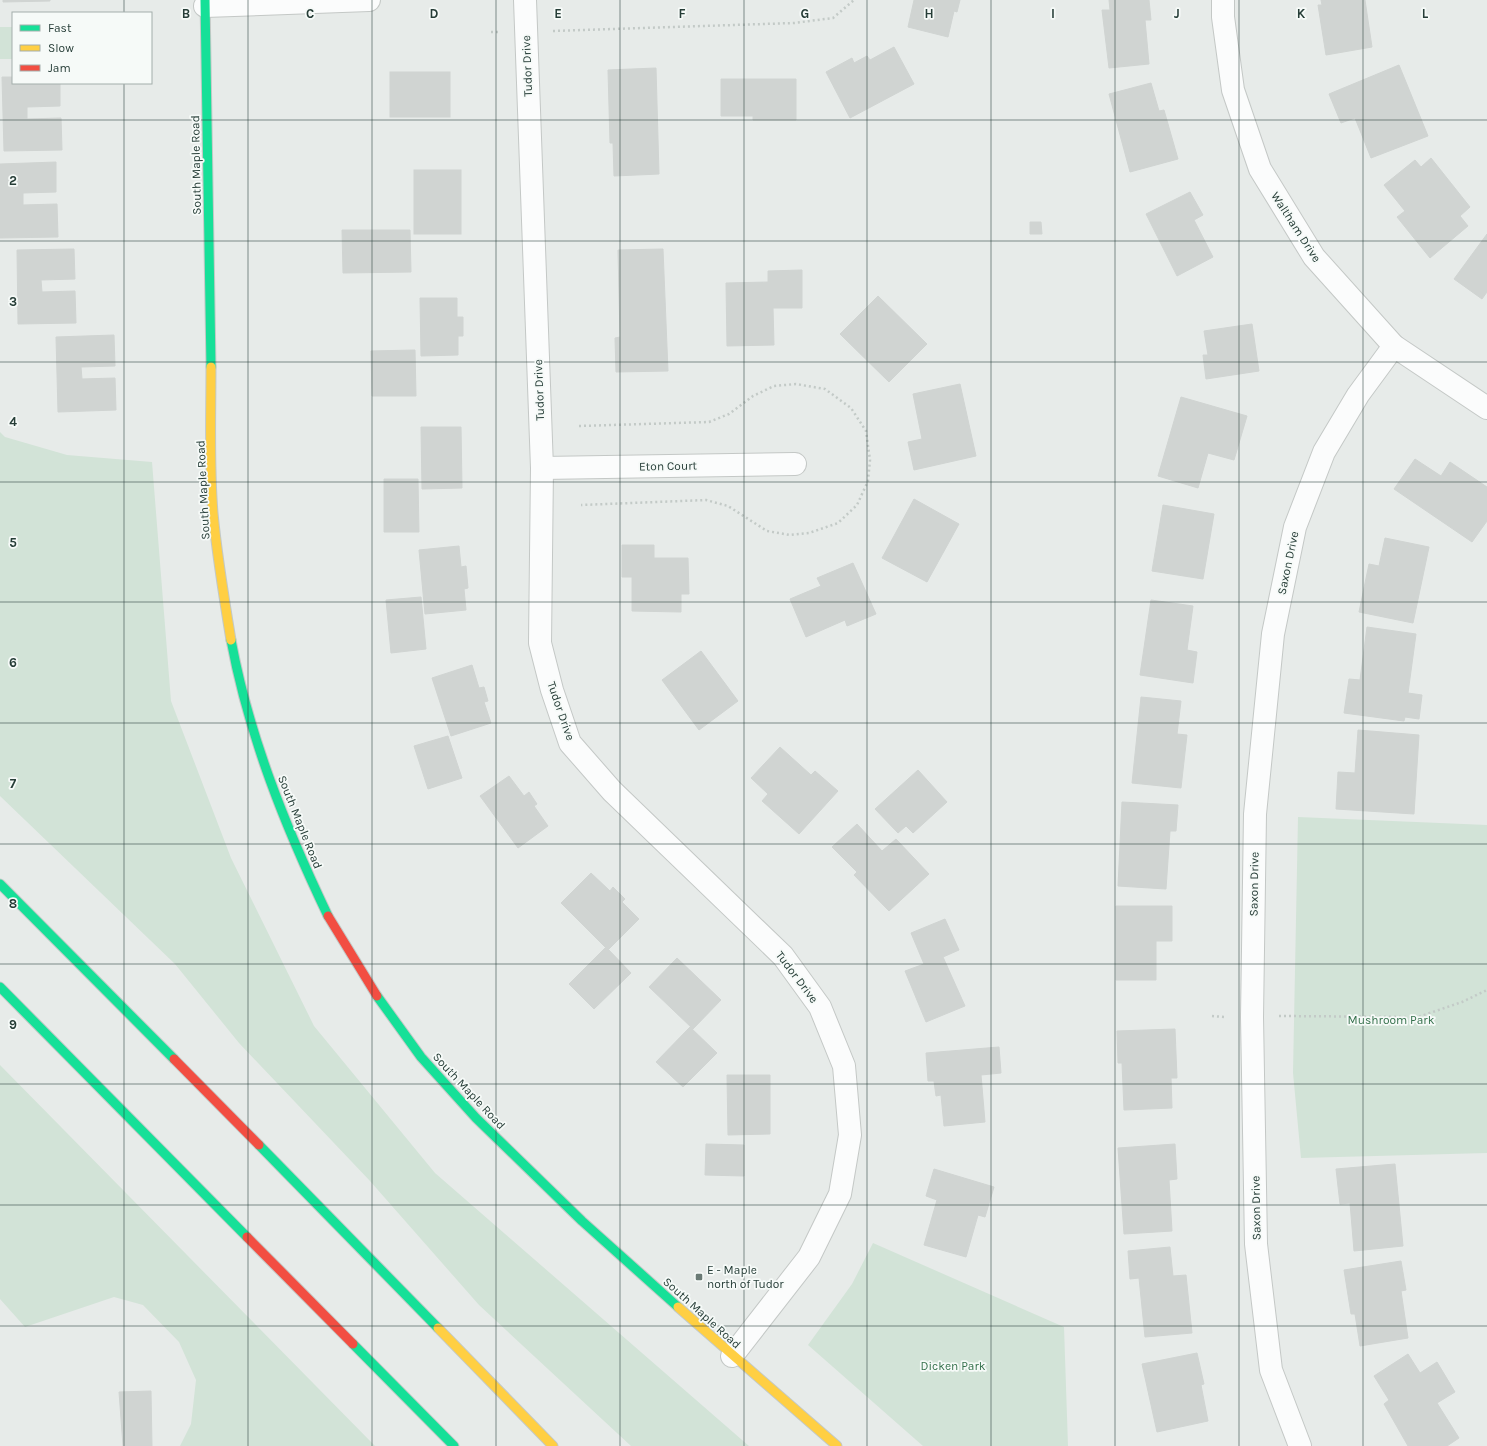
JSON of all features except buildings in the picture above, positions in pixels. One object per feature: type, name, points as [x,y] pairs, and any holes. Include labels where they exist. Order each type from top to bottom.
[{"type":"main road","name":"South Maple Road","points":[[205,3],[213,511],[224,600],[254,734],[296,852],[326,915],[360,972],[405,1038],[455,1095],[532,1175],[732,1356],[837,1446]]},
{"type":"main road","points":[[0,884],[359,1246],[553,1446]]},
{"type":"main road","points":[[0,987],[454,1446]]},
{"type":"street","points":[[205,3],[369,0]]},
{"type":"street","name":"Tudor Drive","points":[[525,0],[542,468],[540,643],[552,690],[570,742],[612,791],[783,956],[820,1007],[844,1066],[850,1135],[840,1194],[809,1257],[732,1356]]},
{"type":"street","name":"Waltham Drive","points":[[1223,0],[1223,17],[1233,90],[1260,169],[1314,257],[1394,346],[1487,408]]},
{"type":"street","name":"Saxon Drive","points":[[1300,1446],[1271,1370],[1256,1244],[1252,1017],[1255,814],[1273,634],[1295,527],[1324,452],[1358,395],[1394,346]]},
{"type":"street","name":"Eton Court","points":[[542,468],[795,464]]},
{"type":"path","points":[[491,32],[794,24],[833,18],[854,0]]},
{"type":"path","points":[[1212,1016],[1252,1017],[1288,1015],[1418,1017],[1462,1002],[1487,990]]},
{"type":"green space","points":[[0,27],[12,27],[12,59],[0,59]]},
{"type":"green space","points":[[0,432],[5,437],[67,455],[152,462],[171,701],[231,858],[314,1026],[435,1173],[749,1446],[631,1446],[479,1305],[370,1181],[239,1043],[175,964],[0,796]]},
{"type":"green space","name":"Mushroom Park","points":[[1298,817],[1487,825],[1487,1153],[1301,1158],[1293,1073]]},
{"type":"green space","points":[[0,1065],[375,1446],[180,1446],[191,1424],[196,1380],[179,1342],[143,1305],[114,1297],[25,1327],[0,1299]]},
{"type":"green space","name":"Dicken Park","points":[[873,1243],[1064,1327],[1068,1446],[923,1446],[808,1345],[852,1284]]},
{"type":"traffic: fast","points":[[205,0],[211,367]]},
{"type":"traffic: fast","points":[[231,640],[248,712],[270,781],[328,916]]},
{"type":"traffic: fast","points":[[0,884],[174,1059]]},
{"type":"traffic: fast","points":[[0,987],[247,1237]]},
{"type":"traffic: fast","points":[[377,996],[421,1057],[476,1118],[582,1221],[678,1307]]},
{"type":"traffic: fast","points":[[259,1145],[438,1328]]},
{"type":"traffic: fast","points":[[353,1344],[454,1446]]},
{"type":"traffic: slow","points":[[211,367],[211,459],[213,513],[231,640]]},
{"type":"traffic: slow","points":[[678,1307],[837,1446]]},
{"type":"traffic: slow","points":[[438,1328],[553,1446]]},
{"type":"traffic: jam","points":[[328,916],[377,996]]},
{"type":"traffic: jam","points":[[174,1059],[259,1145]]},
{"type":"traffic: jam","points":[[247,1237],[353,1344]]},
{"type":"place","name":"E - Maple north of Tudor","points":[[699,1277]]}]
